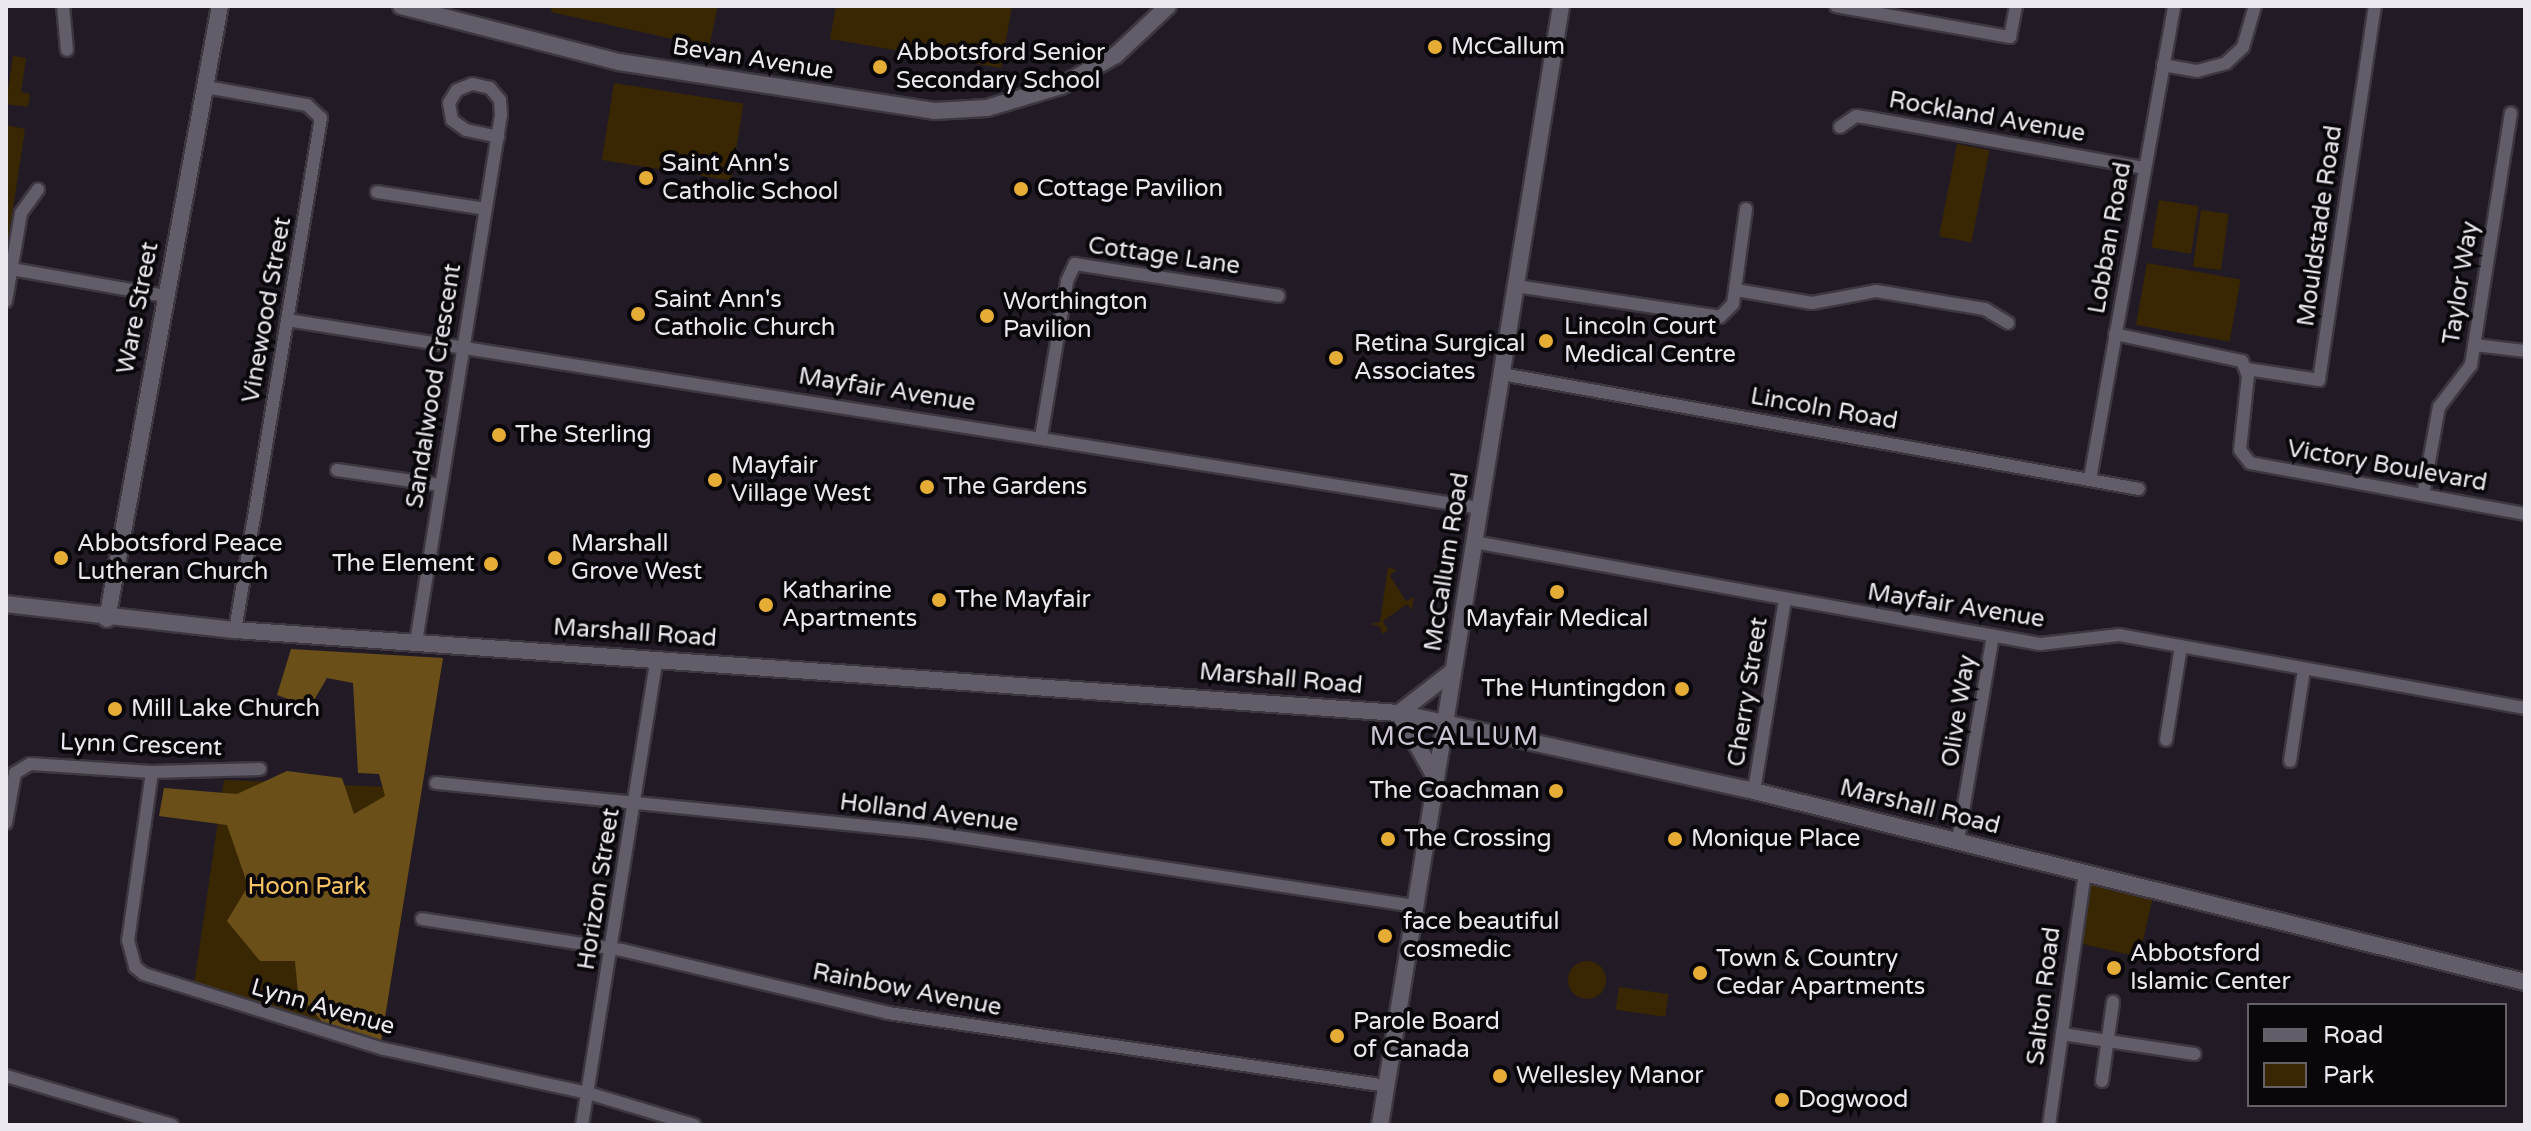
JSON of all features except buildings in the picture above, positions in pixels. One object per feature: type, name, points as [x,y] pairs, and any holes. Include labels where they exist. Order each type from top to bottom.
[{"type":"main road","name":"Ware Street","points":[[107,619],[164,296],[220,6]]},
{"type":"main road","name":"Bevan Avenue","points":[[401,6],[619,62],[934,111],[987,108],[1061,86],[1116,55],[1168,6]]},
{"type":"main road","name":"McCallum Road","points":[[1380,1125],[1561,6]]},
{"type":"main road","name":"Marshall Road","points":[[6,604],[107,619],[235,630],[1399,713],[1754,791],[2525,982]]},
{"type":"main road","points":[[1435,777],[1399,713],[1453,671]]},
{"type":"street","points":[[63,6],[67,50]]},
{"type":"street","points":[[1836,6],[1884,10],[2010,37],[2016,6]]},
{"type":"street","name":"Lobban Road","points":[[2090,479],[2174,6]]},
{"type":"street","points":[[2163,65],[2197,71],[2226,63],[2243,47],[2255,6]]},
{"type":"street","name":"Mouldstade Road","points":[[2247,369],[2319,380],[2375,6]]},
{"type":"street","name":"Sandalwood Crescent","points":[[416,642],[440,485],[498,137],[502,107],[496,93],[472,84],[457,90],[449,103],[452,120],[466,130],[498,137]]},
{"type":"street","name":"Vinewood Street","points":[[206,87],[307,105],[321,118],[235,630]]},
{"type":"street","name":"Taylor Way","points":[[2423,495],[2439,407],[2466,377],[2474,345],[2511,113]]},
{"type":"street","name":"Rockland Avenue","points":[[1843,125],[1856,116],[2145,168]]},
{"type":"street","points":[[6,301],[8,269],[21,213],[38,190]]},
{"type":"street","points":[[377,192],[486,209]]},
{"type":"street","points":[[1516,286],[1715,318],[1731,311],[1746,209]]},
{"type":"street","name":"Cottage Lane","points":[[1041,437],[1067,281],[1075,264],[1279,296]]},
{"type":"street","points":[[8,269],[164,296]]},
{"type":"street","points":[[1736,290],[1812,303],[1876,291],[1985,309],[2008,323]]},
{"type":"street","name":"Mayfair Avenue","points":[[287,320],[1480,508]]},
{"type":"street","points":[[2115,334],[2234,356],[2247,369]]},
{"type":"street","points":[[2474,345],[2525,351]]},
{"type":"street","name":"Victory Boulevard","points":[[2247,369],[2240,460],[2525,514]]},
{"type":"street","name":"Lincoln Road","points":[[1502,374],[2139,489]]},
{"type":"street","points":[[337,470],[440,485]]},
{"type":"street","name":"Mayfair Avenue","points":[[1474,542],[1993,636],[2052,645],[2119,635],[2525,708]]},
{"type":"street","name":"Cherry Street","points":[[1754,791],[1785,599]]},
{"type":"street","name":"Olive Way","points":[[1958,840],[1993,636]]},
{"type":"street","points":[[2166,740],[2181,646]]},
{"type":"street","name":"Horizon Street","points":[[582,1125],[657,659]]},
{"type":"street","points":[[2290,761],[2304,669]]},
{"type":"street","name":"Lynn Crescent","points":[[6,823],[15,773],[40,764],[152,772],[260,769]]},
{"type":"street","name":"Lynn Avenue","points":[[152,772],[128,940],[135,967],[157,979],[384,1049],[588,1093],[694,1125]]},
{"type":"street","name":"Holland Avenue","points":[[436,783],[926,832],[1416,906]]},
{"type":"street","name":"Salton Road","points":[[2049,1125],[2085,873]]},
{"type":"street","name":"Rainbow Avenue","points":[[422,919],[611,949],[888,1013],[1387,1086]]},
{"type":"street","points":[[2102,1081],[2113,1002]]},
{"type":"street","points":[[2062,1034],[2194,1054]]},
{"type":"street","points":[[6,1076],[172,1125]]},
{"type":"green space","points":[[552,6],[718,6],[709,47],[551,12]]},
{"type":"green space","points":[[836,6],[1012,6],[1001,68],[830,39]]},
{"type":"green space","points":[[13,56],[26,58],[21,92],[30,94],[28,107],[6,104]]},
{"type":"green space","points":[[614,83],[743,103],[731,181],[602,160]]},
{"type":"green space","points":[[6,125],[25,129],[7,249],[6,248]]},
{"type":"green space","points":[[1957,144],[1989,150],[1971,243],[1939,236]]},
{"type":"green space","points":[[2159,200],[2199,206],[2191,254],[2151,247]]},
{"type":"green space","points":[[2201,210],[2229,214],[2221,270],[2193,266]]},
{"type":"green space","points":[[2147,263],[2241,279],[2230,342],[2136,325]]},
{"type":"green space","points":[[1388,567],[1396,570],[1390,576],[1406,601],[1414,597],[1412,610],[1407,604],[1383,621],[1388,630],[1383,634],[1379,626],[1370,624],[1380,622]]},
{"type":"green space","name":"Hoon Park","points":[[291,649],[443,658],[381,1042],[324,1024],[298,993],[295,961],[260,961],[227,921],[248,886],[227,825],[159,816],[164,788],[237,794],[287,771],[342,778],[354,814],[385,796],[379,774],[358,773],[353,683],[327,678],[310,707],[277,695]]},
{"type":"green space","name":"Hoon Park","points":[[433,658],[443,658],[381,1042],[194,984],[224,780],[411,788]]},
{"type":"green space","points":[[2086,876],[2154,892],[2139,957],[2071,941]]},
{"type":"green space","points":[[1587,961],[1600,967],[1606,980],[1600,993],[1587,999],[1574,993],[1568,980],[1574,967]]},
{"type":"green space","points":[[1619,987],[1669,994],[1665,1017],[1616,1010]]},
{"type":"place","name":"McCallum","points":[[1435,47]]},
{"type":"place","name":"Abbotsford Senior Secondary School","points":[[880,67]]},
{"type":"place","name":"Saint Ann's Catholic School","points":[[646,178]]},
{"type":"place","name":"Cottage Pavilion","points":[[1021,189]]},
{"type":"place","name":"Saint Ann's Catholic Church","points":[[638,314]]},
{"type":"place","name":"Worthington Pavilion","points":[[987,316]]},
{"type":"place","name":"Lincoln Court Medical Centre","points":[[1546,341]]},
{"type":"place","name":"Retina Surgical Associates","points":[[1336,358]]},
{"type":"place","name":"The Sterling","points":[[499,435]]},
{"type":"place","name":"Mayfair Village West","points":[[715,480]]},
{"type":"place","name":"The Gardens","points":[[927,487]]},
{"type":"place","name":"Abbotsford Peace Lutheran Church","points":[[61,558]]},
{"type":"place","name":"Marshall Grove West","points":[[555,558]]},
{"type":"place","name":"The Element","points":[[491,564]]},
{"type":"place","name":"Mayfair Medical","points":[[1557,592]]},
{"type":"place","name":"The Mayfair","points":[[939,600]]},
{"type":"place","name":"Katharine Apartments","points":[[766,605]]},
{"type":"place","name":"The Huntingdon","points":[[1682,689]]},
{"type":"place","name":"Mill Lake Church","points":[[115,709]]},
{"type":"place","name":"The Coachman","points":[[1556,791]]},
{"type":"place","name":"The Crossing","points":[[1388,839]]},
{"type":"place","name":"Monique Place","points":[[1675,839]]},
{"type":"place","name":"face beautiful cosmedic","points":[[1385,936]]},
{"type":"place","name":"Abbotsford Islamic Center","points":[[2114,968]]},
{"type":"place","name":"Town & Country Cedar Apartments","points":[[1700,973]]},
{"type":"place","name":"Parole Board of Canada","points":[[1337,1036]]},
{"type":"place","name":"Wellesley Manor","points":[[1500,1076]]},
{"type":"place","name":"Dogwood","points":[[1782,1100]]},
{"type":"district","name":"MCCALLUM","points":[[1455,737]]}]
